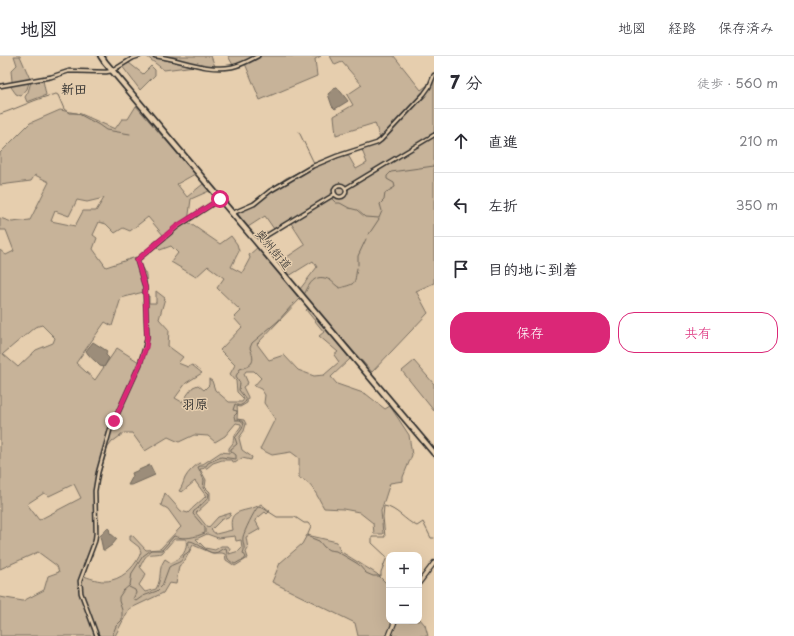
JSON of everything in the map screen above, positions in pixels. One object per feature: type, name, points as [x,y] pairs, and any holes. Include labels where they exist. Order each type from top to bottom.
[{"type":"highway","name":"奥州街道","points":[[101,56],[434,453]]},
{"type":"street","points":[[0,86],[51,77],[69,71],[100,73],[112,70],[139,56]]},
{"type":"street","points":[[155,56],[187,64],[225,68],[238,65],[258,56]]},
{"type":"street","points":[[232,213],[254,204],[270,191],[312,166],[377,143],[424,94],[434,75]]},
{"type":"street","points":[[346,188],[434,135]]},
{"type":"street","points":[[335,194],[334,190],[336,186],[341,185],[346,188]]},
{"type":"street","points":[[335,194],[337,197],[343,197],[347,192],[346,188]]},
{"type":"street","points":[[256,242],[335,194]]},
{"type":"street","points":[[98,636],[80,593],[80,581],[95,541],[94,491],[98,472],[110,430],[140,364],[146,347],[145,287],[137,260],[177,226],[220,199]]},
{"type":"street","points":[[422,580],[434,563]]},
{"type":"street","points":[[389,636],[394,624]]},
{"type":"shaded area","points":[[14,56],[20,56],[30,79],[27,89],[21,96],[16,94],[11,87],[11,71],[17,65]]},
{"type":"shaded area","points":[[146,56],[211,56],[216,69],[195,66],[164,70]]},
{"type":"shaded area","points":[[228,56],[321,56],[315,59],[317,76],[260,100],[244,61],[233,65]]},
{"type":"shaded area","points":[[330,56],[394,56],[421,90],[429,84],[434,74],[434,283],[416,291],[428,313],[372,372],[312,305],[300,289],[317,267],[313,261],[289,276],[278,263],[305,245],[289,220],[274,229],[265,216],[248,227],[237,213],[286,178],[335,155],[348,155],[356,169],[367,163],[362,150],[380,139],[375,123],[336,135],[334,116],[353,105],[347,95],[362,85],[342,62],[335,65]]},
{"type":"shaded area","points":[[129,63],[143,74],[151,66],[155,70],[155,75],[140,90],[122,66]]},
{"type":"shaded area","points":[[43,80],[46,95],[27,102],[25,97],[31,82]]},
{"type":"shaded area","points":[[336,87],[348,101],[335,109],[332,106],[328,94]]},
{"type":"shaded area","points":[[136,106],[195,174],[177,184],[187,197],[203,184],[209,191],[191,199],[188,222],[220,244],[231,236],[237,244],[239,251],[231,267],[242,273],[250,258],[249,255],[258,247],[300,299],[257,344],[269,360],[284,355],[298,370],[314,376],[324,375],[339,362],[334,355],[338,352],[319,336],[324,332],[306,310],[309,308],[350,359],[331,377],[337,384],[366,394],[385,409],[390,406],[409,435],[412,455],[403,477],[403,481],[390,483],[381,511],[383,534],[374,534],[373,523],[359,512],[324,508],[311,486],[299,478],[299,458],[291,452],[272,455],[260,449],[275,419],[264,403],[265,395],[261,389],[254,386],[261,378],[254,371],[246,371],[244,374],[248,383],[243,387],[248,397],[247,403],[240,407],[237,406],[237,419],[244,420],[246,424],[244,431],[239,438],[242,450],[252,457],[251,460],[242,458],[235,463],[231,460],[222,460],[213,463],[207,468],[200,469],[206,480],[205,487],[210,492],[210,500],[196,513],[208,528],[218,517],[231,513],[230,516],[221,520],[211,530],[216,534],[232,530],[232,517],[239,512],[261,504],[270,511],[267,514],[265,512],[255,520],[260,529],[246,537],[248,549],[246,552],[248,558],[235,566],[226,560],[225,554],[212,553],[193,545],[184,562],[179,566],[176,584],[169,583],[163,593],[129,609],[115,636],[0,636],[0,597],[23,601],[44,590],[48,576],[59,572],[57,566],[38,552],[0,569],[0,250],[6,255],[14,251],[6,230],[0,230],[0,218],[12,222],[30,220],[49,182],[35,175],[31,181],[0,185],[0,153],[30,123],[60,110],[81,114],[115,129],[122,119],[128,119]],"holes":[[[104,198],[96,211],[83,211],[75,226],[51,221],[55,211],[69,216],[77,200],[87,202]],[[148,217],[163,235],[153,243],[160,250],[171,246],[178,253],[171,262],[196,277],[208,266],[224,278],[217,288],[241,311],[234,318],[242,327],[220,350],[235,365],[230,374],[236,381],[237,392],[244,399],[242,402],[229,402],[215,390],[212,381],[209,379],[209,385],[204,390],[198,385],[193,387],[182,402],[175,398],[186,383],[202,373],[192,365],[188,367],[178,363],[183,357],[168,346],[169,330],[159,319],[165,298],[156,291],[156,303],[149,303],[149,296],[146,297],[148,331],[146,347],[139,362],[117,348],[95,380],[76,363],[105,322],[112,326],[121,298],[147,291],[146,275],[136,257],[106,267],[93,249],[97,238],[93,235],[99,222],[106,224],[115,233],[123,228],[130,231]],[[42,325],[55,338],[53,343],[36,350],[18,367],[3,354],[35,327]],[[236,423],[241,424],[234,436],[233,443],[229,448],[229,453],[221,452],[203,464],[199,463],[186,476],[179,491],[182,492],[195,481],[206,496],[188,513],[181,511],[165,493],[161,505],[168,509],[181,527],[160,549],[146,550],[132,535],[130,535],[130,540],[139,547],[141,552],[139,557],[126,573],[109,581],[84,576],[97,539],[98,526],[96,493],[98,480],[108,447],[112,442],[124,433],[132,433],[145,451],[168,437],[179,442],[194,435],[208,436],[215,442],[225,436]],[[74,484],[81,498],[39,520],[27,504],[44,493],[49,496]],[[207,534],[218,538],[235,536],[236,541],[241,540],[242,548],[239,551],[229,554],[230,549],[228,546],[221,546],[215,550],[205,548],[196,539]],[[174,539],[186,539],[185,551],[178,559],[171,563],[165,559],[161,567],[156,589],[145,592],[139,585],[146,574],[140,567],[145,558],[151,554],[162,553]]]},
{"type":"shaded area","points":[[93,342],[107,351],[106,355],[109,358],[104,367],[100,366],[86,351]]},
{"type":"shaded area","points":[[414,361],[434,384],[434,411],[402,371]]},
{"type":"shaded area","points":[[150,465],[155,475],[132,485],[128,485],[133,476],[132,473]]},
{"type":"shaded area","points":[[107,528],[109,528],[110,533],[117,539],[112,545],[103,550],[100,536]]},
{"type":"shaded area","points":[[307,535],[337,542],[340,551],[377,574],[386,583],[386,624],[422,624],[422,622],[425,625],[428,636],[358,636],[355,623],[272,582],[280,563],[302,544]]},
{"type":"waterway","points":[[0,114],[56,94],[58,95],[64,109],[69,113],[77,113],[106,130],[130,134]]},
{"type":"waterway","points":[[299,132],[314,163]]},
{"type":"waterway","points":[[331,198],[336,203],[340,203],[357,210],[365,217],[379,218],[382,211],[380,204],[384,200],[385,193],[395,187],[394,183],[387,179],[387,176],[391,172],[434,166]]},
{"type":"waterway","points":[[369,234],[379,219]]},
{"type":"waterway","points":[[358,265],[358,256],[366,239]]},
{"type":"waterway","points":[[305,293],[311,282],[317,278],[325,278],[330,280],[340,288],[352,284],[355,280],[357,268]]},
{"type":"waterway","points":[[112,636],[116,626],[122,620],[122,610],[119,597],[130,585],[132,573],[143,556],[151,550],[162,550],[174,536],[190,538],[205,533],[205,528],[193,514],[194,511],[208,498],[209,494],[203,488],[204,480],[198,467],[206,466],[208,463],[221,457],[236,459],[236,455],[231,451],[231,449],[237,444],[235,438],[242,429],[244,423],[240,420],[235,420],[234,416],[237,411],[233,410],[235,404],[241,405],[246,401],[239,390],[240,383],[236,376],[240,369],[248,366],[252,362],[253,356],[250,348],[252,343],[278,321],[294,303]]},
{"type":"waterway","points":[[129,587],[135,590],[136,593],[133,599],[136,601],[143,596],[157,591],[162,586],[169,567],[182,560],[184,555],[189,551],[189,541],[192,541],[207,551],[214,553],[226,548],[228,559],[235,564],[244,560],[246,557],[243,553],[243,537],[249,522],[258,507],[263,508],[277,517],[295,517],[304,523],[308,523],[311,527],[308,534],[309,537],[319,541],[329,550],[336,551],[358,564],[366,573],[373,576],[381,576],[381,572],[387,557],[372,543],[372,537],[385,537],[383,517],[384,506],[393,509],[417,526],[423,522],[431,538],[434,538]]},
{"type":"district","name":"新田","points":[[74,88]]},
{"type":"district","name":"羽原","points":[[195,403]]},
{"type":"route","points":[[114,421],[140,364],[146,347],[145,287],[137,260],[177,226],[220,199]]}]
